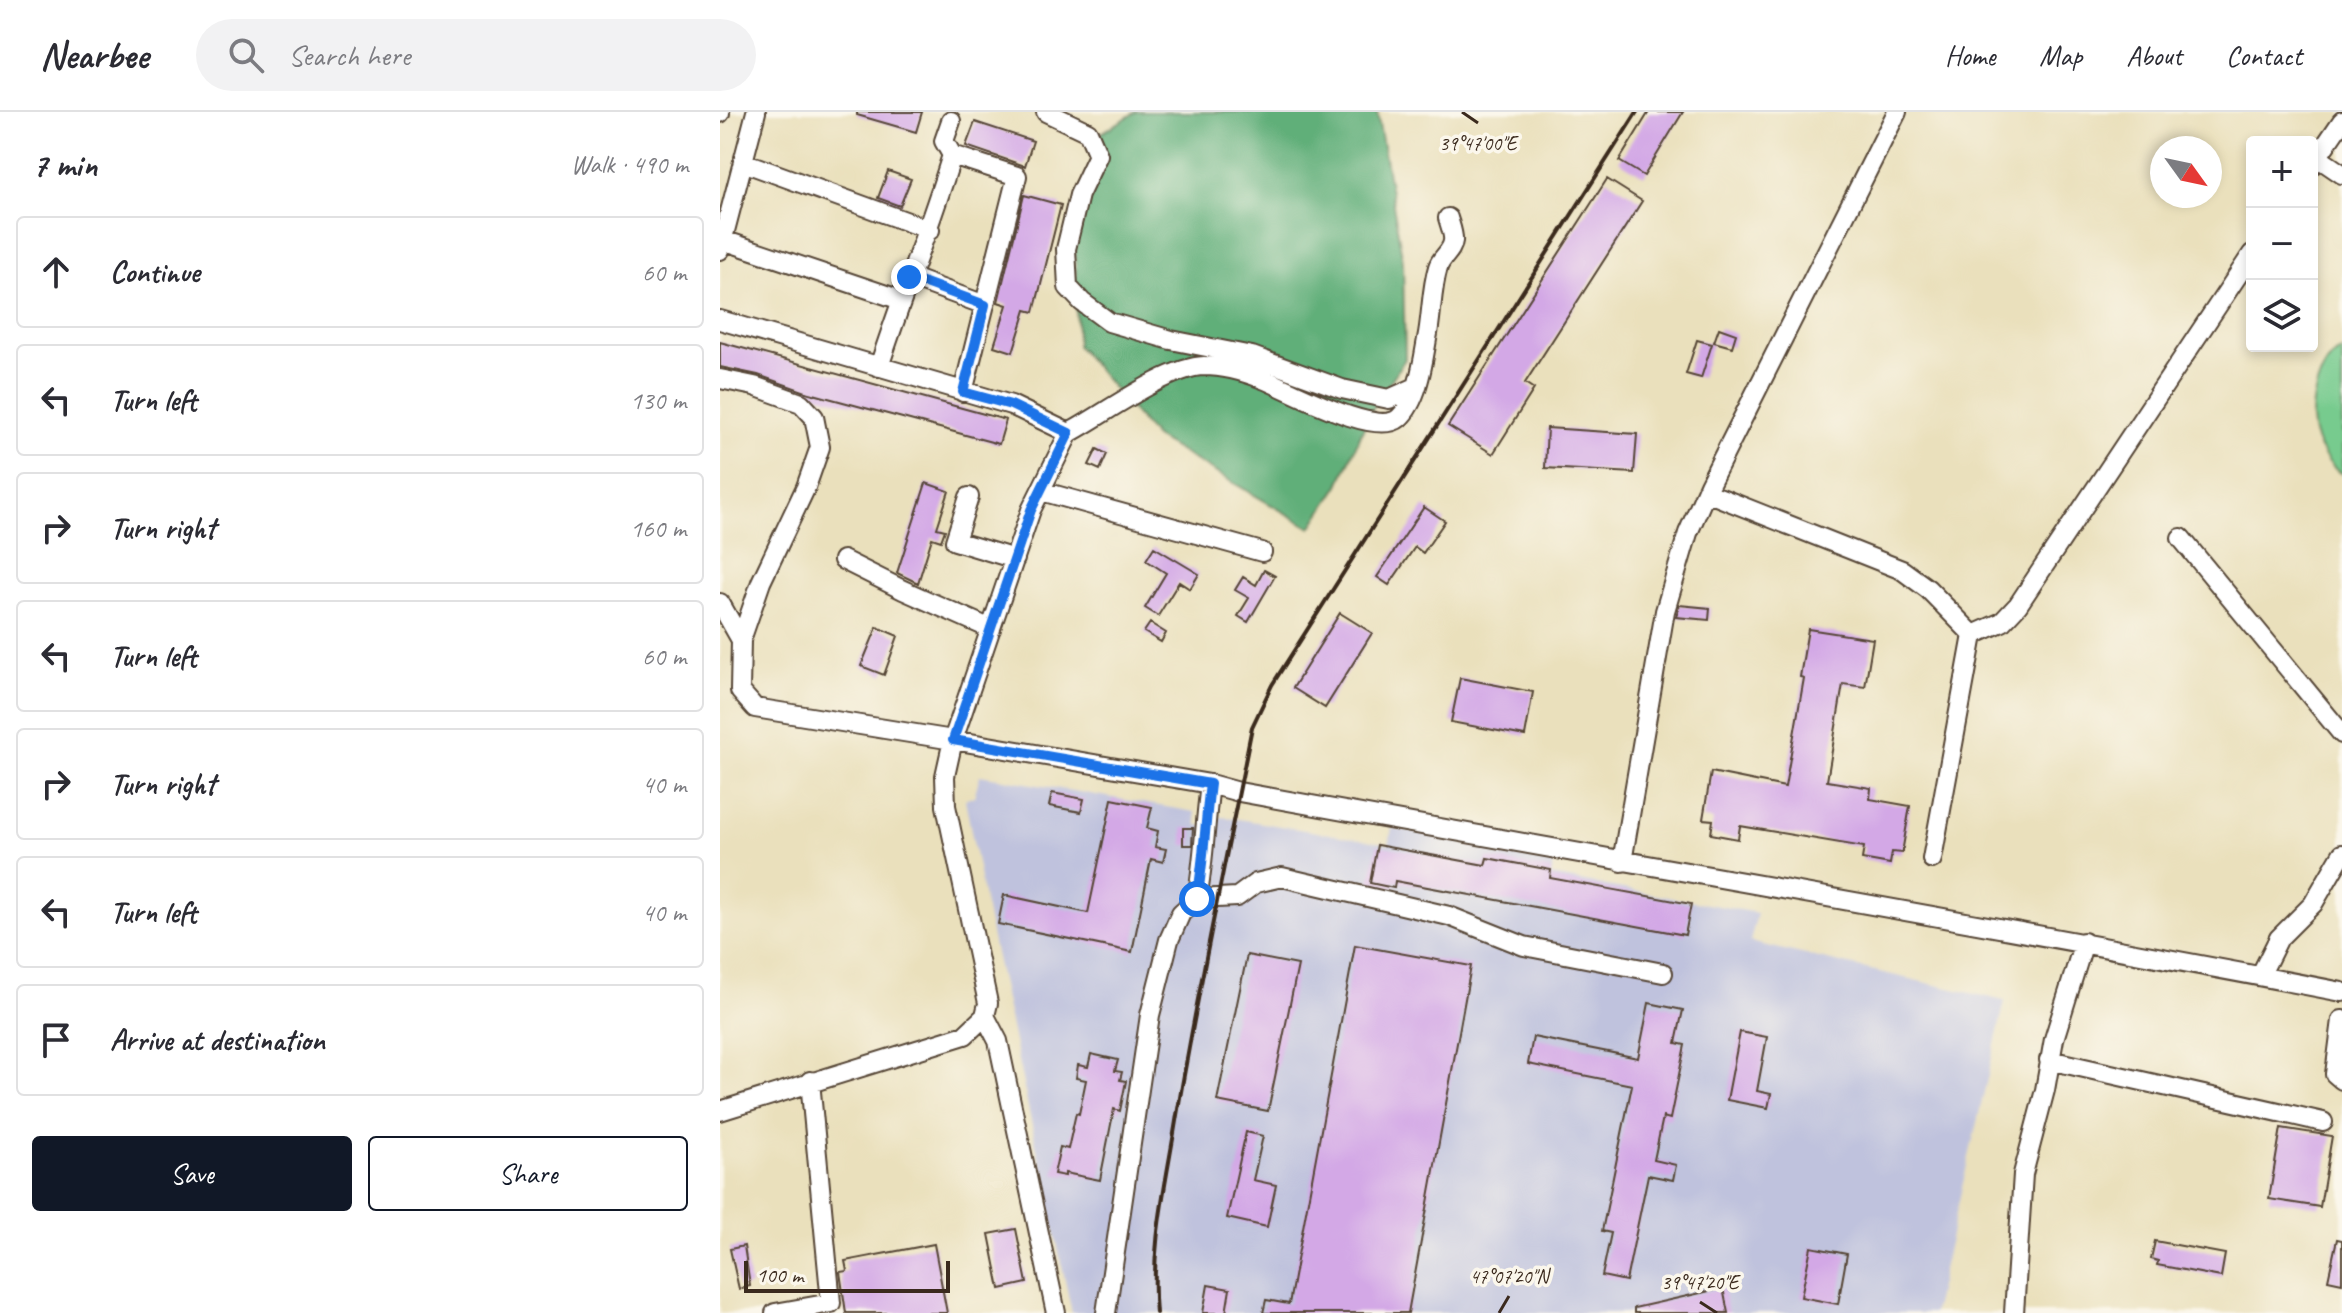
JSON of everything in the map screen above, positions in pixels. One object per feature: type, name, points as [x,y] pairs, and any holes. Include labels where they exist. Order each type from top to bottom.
[{"type":"street","points":[[756,112],[721,245],[901,300]]},
{"type":"street","points":[[1046,112],[1088,132],[1098,155],[1079,195],[1066,249],[1068,287],[1109,322],[1171,340],[1252,356],[1342,389],[1389,399],[1416,387]]},
{"type":"street","points":[[1622,862],[1665,611],[1688,533],[1897,112]]},
{"type":"street","points":[[951,121],[944,141],[952,155],[1017,176],[963,392]]},
{"type":"street","points":[[2318,157],[2342,121]]},
{"type":"street","points":[[879,367],[909,277],[930,230],[952,155]]},
{"type":"street","points":[[743,162],[930,230]]},
{"type":"street","points":[[2318,162],[2342,174]]},
{"type":"street","points":[[720,1111],[965,1035],[985,1016],[988,1003],[946,806],[945,776],[953,740],[1015,559],[1041,491],[1069,433],[1162,380],[1186,369],[1204,366],[1260,378],[1355,418],[1389,423],[1399,418],[1421,375],[1439,261],[1454,240],[1448,218]]},
{"type":"street","points":[[1973,635],[2002,622],[2018,605],[2246,263]]},
{"type":"street","points":[[909,277],[985,305]]},
{"type":"street","points":[[720,320],[1011,405],[1069,433]]},
{"type":"street","points":[[720,379],[754,386],[801,403],[814,417],[820,447],[806,487],[761,582],[741,640],[740,691],[755,708],[1210,784],[1239,792],[2084,942],[2342,992]]},
{"type":"street","points":[[1041,491],[1262,552]]},
{"type":"street","points":[[1706,492],[1902,570],[1928,589],[1973,635]]},
{"type":"street","points":[[969,497],[955,541],[1015,559]]},
{"type":"street","points":[[2181,538],[2342,734]]},
{"type":"street","points":[[843,560],[991,629]]},
{"type":"street","points":[[720,603],[741,640]]},
{"type":"street","points":[[1932,859],[1973,635]]},
{"type":"street","points":[[1106,1313],[1150,1015],[1169,940],[1181,913],[1197,899],[1205,857],[1210,784]]},
{"type":"street","points":[[2260,976],[2279,938],[2313,904],[2342,854]]},
{"type":"street","points":[[1197,899],[1237,897],[1256,883],[1282,877],[1449,916],[1524,946],[1663,973]]},
{"type":"street","points":[[2014,1313],[2023,1174],[2049,1060],[2084,942]]},
{"type":"street","points":[[985,1016],[998,1041],[1056,1313]]},
{"type":"street","points":[[2342,1020],[2335,1074],[2342,1080]]},
{"type":"street","points":[[2049,1060],[2323,1122]]},
{"type":"street","points":[[775,1313],[832,1308],[810,1081]]},
{"type":"shaded area","points":[[980,775],[1195,812],[1197,825],[1212,828],[1220,817],[1232,818],[1389,844],[1392,828],[1556,856],[1551,876],[1757,913],[1750,942],[2005,1001],[1933,1313],[1072,1313],[965,799],[974,797]]},
{"type":"green space","points":[[1136,112],[1377,112],[1403,262],[1405,359],[1370,413],[1339,485],[1311,528],[1155,437],[1077,346],[1075,237],[1100,134]]},
{"type":"green space","points":[[2342,350],[2342,474],[2332,466],[2320,447],[2312,418],[2317,384],[2327,363]]},
{"type":"building","points":[[857,112],[922,112],[916,132],[857,115]]},
{"type":"building","points":[[1649,112],[1683,112],[1644,176],[1619,161]]},
{"type":"building","points":[[975,122],[1033,141],[1025,166],[966,146]]},
{"type":"building","points":[[888,171],[911,179],[900,206],[878,198]]},
{"type":"building","points":[[1607,179],[1642,201],[1525,383],[1534,389],[1493,454],[1448,426]]},
{"type":"building","points":[[1024,195],[1061,205],[1034,312],[1026,310],[1013,352],[994,346],[1007,305],[998,302]]},
{"type":"building","points":[[1719,328],[1736,334],[1732,347],[1714,342]]},
{"type":"building","points":[[1697,340],[1712,344],[1701,378],[1686,374]]},
{"type":"building","points":[[720,342],[1006,420],[999,444],[720,367]]},
{"type":"building","points":[[1547,428],[1637,434],[1634,473],[1545,468]]},
{"type":"building","points":[[1097,449],[1107,454],[1100,470],[1089,465]]},
{"type":"building","points":[[926,483],[949,491],[937,528],[945,530],[941,541],[932,538],[918,583],[897,573]]},
{"type":"building","points":[[1424,507],[1445,521],[1423,553],[1415,547],[1389,585],[1377,577]]},
{"type":"building","points":[[1154,547],[1199,574],[1190,589],[1179,582],[1158,616],[1145,608],[1166,573],[1146,560]]},
{"type":"building","points":[[1264,570],[1275,576],[1248,622],[1238,616],[1249,598],[1235,590],[1243,577],[1256,585]]},
{"type":"building","points":[[1679,605],[1710,608],[1709,620],[1676,617]]},
{"type":"building","points":[[1340,613],[1372,633],[1325,708],[1293,688]]},
{"type":"building","points":[[1150,623],[1166,633],[1161,642],[1144,632]]},
{"type":"building","points":[[877,627],[898,636],[884,675],[861,666]]},
{"type":"building","points":[[1808,629],[1873,639],[1865,687],[1843,684],[1827,781],[1871,788],[1870,799],[1910,806],[1902,853],[1892,852],[1890,864],[1862,859],[1864,847],[1740,826],[1738,839],[1711,834],[1713,820],[1703,819],[1711,772],[1785,787],[1804,678],[1800,677]]},
{"type":"building","points":[[1460,678],[1533,692],[1525,736],[1451,722]]},
{"type":"building","points":[[1052,793],[1084,799],[1081,812],[1049,806]]},
{"type":"building","points":[[1112,799],[1152,807],[1147,828],[1158,831],[1155,847],[1166,849],[1163,862],[1151,859],[1132,952],[998,924],[1004,895],[1088,913]]},
{"type":"building","points":[[1183,828],[1193,828],[1192,845],[1183,845]]},
{"type":"building","points":[[1377,845],[1485,865],[1487,858],[1551,870],[1550,878],[1691,904],[1685,935],[1395,881],[1394,888],[1370,883]]},
{"type":"building","points":[[1355,945],[1471,966],[1408,1313],[1263,1313],[1266,1300],[1289,1304]]},
{"type":"building","points":[[1247,955],[1298,965],[1268,1111],[1217,1101]]},
{"type":"building","points":[[1649,1003],[1683,1010],[1676,1043],[1685,1045],[1670,1119],[1663,1117],[1654,1160],[1676,1165],[1673,1180],[1648,1175],[1626,1281],[1602,1276],[1611,1233],[1602,1231],[1632,1085],[1528,1064],[1533,1037],[1638,1058]]},
{"type":"building","points":[[1740,1032],[1767,1037],[1757,1091],[1771,1094],[1768,1108],[1727,1100]]},
{"type":"building","points":[[1091,1054],[1118,1060],[1115,1071],[1122,1072],[1120,1080],[1126,1081],[1120,1111],[1114,1109],[1100,1180],[1065,1173],[1065,1176],[1054,1174],[1060,1147],[1068,1149],[1076,1113],[1079,1114],[1086,1080],[1076,1078],[1078,1065],[1088,1067]]},
{"type":"building","points":[[2281,1128],[2332,1136],[2320,1207],[2269,1199]]},
{"type":"building","points":[[1246,1132],[1263,1136],[1253,1180],[1276,1185],[1267,1227],[1227,1218]]},
{"type":"building","points":[[1016,1229],[1027,1283],[1000,1289],[989,1234]]},
{"type":"building","points":[[2337,1239],[2342,1240],[2342,1283],[2328,1280]]},
{"type":"building","points":[[2155,1241],[2225,1254],[2221,1277],[2157,1265],[2158,1261],[2151,1259]]},
{"type":"building","points":[[934,1244],[947,1313],[846,1313],[840,1272],[847,1271],[845,1261]]},
{"type":"building","points":[[744,1246],[750,1286],[739,1289],[730,1249]]},
{"type":"building","points":[[1811,1247],[1847,1254],[1838,1304],[1801,1297]]},
{"type":"building","points":[[1208,1285],[1230,1289],[1226,1313],[1203,1313]]},
{"type":"building","points":[[1723,1288],[1728,1313],[1634,1313],[1634,1308]]},
{"type":"railway","points":[[1156,1313],[1155,1264],[1164,1192],[1252,727],[1272,685],[1637,112]]},
{"type":"route","points":[[909,277],[985,305],[963,392],[1011,405],[1069,433],[1031,510],[953,740],[1210,784],[1205,857],[1197,899]]}]
